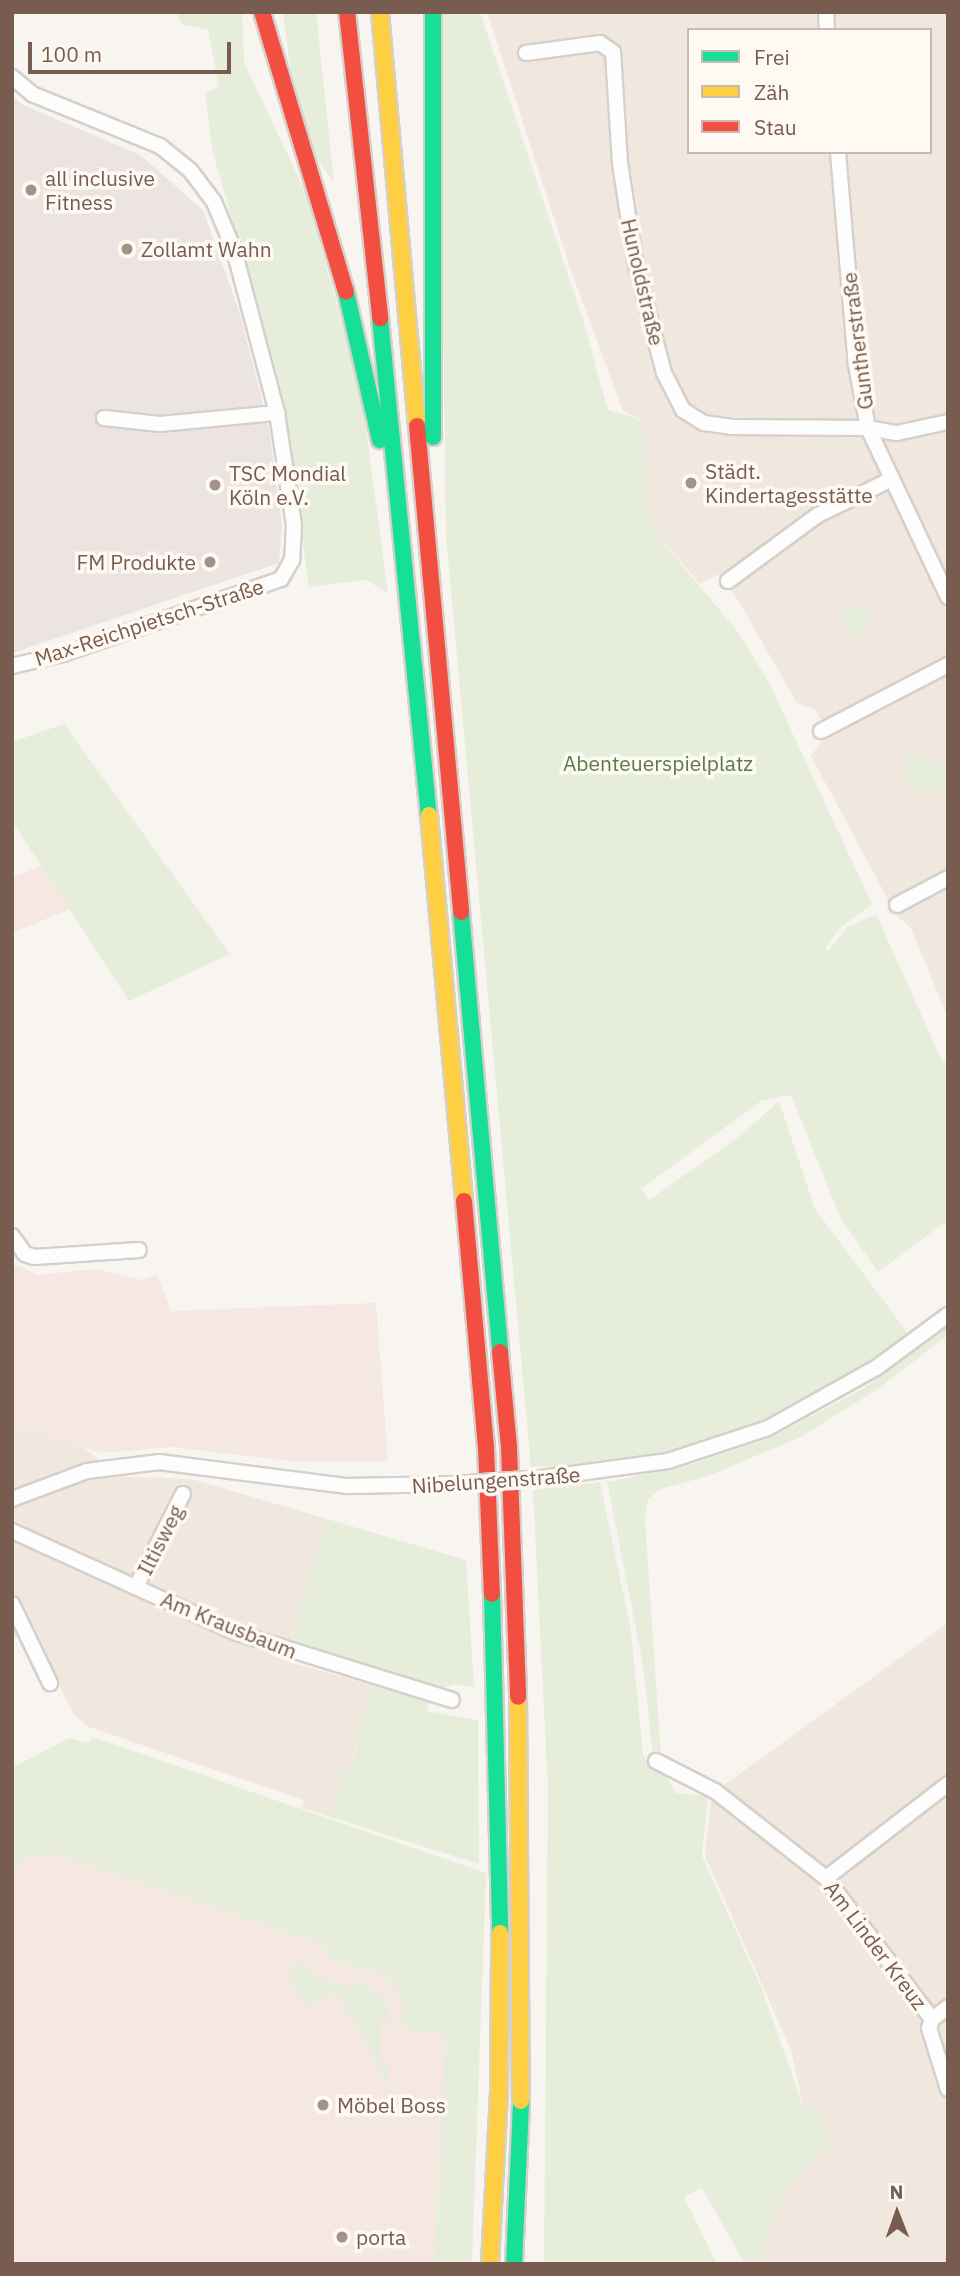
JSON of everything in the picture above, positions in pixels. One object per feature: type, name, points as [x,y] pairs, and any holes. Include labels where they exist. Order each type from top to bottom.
[{"type":"highway","points":[[262,12],[274,44],[350,306],[404,533]]},
{"type":"highway","points":[[272,12],[274,44]]},
{"type":"highway","points":[[347,12],[404,533],[486,1447],[500,1810],[499,2092],[490,2264]]},
{"type":"highway","points":[[380,12],[432,574],[513,1526],[523,1811],[521,2094],[514,2264]]},
{"type":"highway","points":[[432,574],[433,12]]},
{"type":"street","name":"Hunoldstraße","points":[[526,53],[600,43],[613,52],[620,163],[635,261],[664,373],[683,410],[704,423],[731,426],[868,428],[897,433],[948,422]]},
{"type":"street","name":"Max-Reichpietsch-Straße","points":[[12,77],[32,94],[143,137],[190,170],[214,202],[234,250],[277,413],[294,525],[292,560],[281,579],[63,654],[12,666]]},
{"type":"street","name":"Guntherstraße","points":[[838,154],[856,365],[868,428],[890,480],[948,597]]},
{"type":"street","points":[[104,418],[160,424],[277,413]]},
{"type":"street","points":[[727,581],[818,515],[890,480]]},
{"type":"street","points":[[821,731],[948,664]]},
{"type":"street","points":[[897,905],[948,878]]},
{"type":"street","points":[[12,1236],[25,1254],[45,1258],[139,1250]]},
{"type":"street","name":"Nibelungenstraße","points":[[12,1499],[87,1471],[159,1462],[347,1486],[453,1484],[542,1478],[668,1461],[768,1428],[864,1376],[948,1315]]},
{"type":"street","name":"Iltisweg","points":[[137,1585],[183,1494]]},
{"type":"street","name":"Am Krausbaum","points":[[12,1531],[246,1636],[452,1700]]},
{"type":"street","points":[[12,1604],[50,1683]]},
{"type":"street","name":"Am Linder Kreuz","points":[[656,1761],[715,1791],[826,1878],[932,2019],[929,2037],[948,2089]]},
{"type":"street","points":[[826,1878],[948,1784]]},
{"type":"street","points":[[932,2019],[948,2007]]},
{"type":"shaded area","points":[[487,12],[948,12],[948,1018],[911,928],[897,916],[811,756],[827,733],[816,710],[797,703],[735,595],[718,574],[700,584],[650,527],[642,420],[623,411],[572,273]]},
{"type":"shaded area","points":[[12,96],[23,105],[140,155],[203,210],[240,314],[269,428],[282,526],[279,563],[12,653]]},
{"type":"shaded area","points":[[41,866],[70,909],[12,933],[12,878]]},
{"type":"shaded area","points":[[17,1265],[38,1275],[96,1269],[142,1280],[157,1275],[171,1311],[376,1303],[388,1461],[298,1462],[173,1447],[101,1453],[12,1426],[12,1268]]},
{"type":"shaded area","points":[[12,1426],[81,1446],[100,1461],[104,1476],[191,1479],[327,1519],[286,1661],[371,1685],[350,1770],[344,1771],[331,1817],[302,1808],[304,1800],[89,1727],[75,1716],[36,1640],[12,1636]]},
{"type":"shaded area","points":[[948,1623],[948,2264],[756,2264],[787,2188],[819,2151],[830,2148],[820,2106],[805,2113],[791,2050],[705,1856],[712,1794]]},
{"type":"shaded area","points":[[54,1853],[323,1945],[329,1957],[384,1976],[447,2034],[434,2264],[12,2264],[12,1868],[29,1857]]},
{"type":"green space","points":[[177,12],[242,12],[244,62],[307,196],[361,391],[388,593],[366,580],[309,587],[280,386],[213,153],[205,94],[219,86],[208,30],[181,24]]},
{"type":"green space","points":[[283,12],[316,12],[334,183],[313,153],[295,101]]},
{"type":"green space","name":"Abenteuerspielplatz","points":[[439,12],[480,12],[583,320],[608,410],[642,420],[650,527],[739,633],[769,683],[872,904],[839,929],[826,947],[828,952],[847,927],[876,914],[943,1063],[948,1061],[948,1226],[945,1222],[878,1272],[840,1217],[791,1095],[761,1101],[641,1189],[649,1200],[740,1136],[779,1101],[815,1209],[910,1336],[870,1365],[768,1422],[661,1457],[546,1471],[546,1466],[531,1467],[446,536]]},
{"type":"green space","points":[[856,608],[865,612],[869,621],[865,630],[856,634],[847,630],[843,621],[847,612]]},
{"type":"green space","points":[[64,724],[230,954],[129,1001],[12,821],[12,742]]},
{"type":"green space","points":[[912,754],[946,768],[946,791],[927,792],[909,785],[904,766]]},
{"type":"green space","points":[[948,1327],[948,1335],[876,1390],[799,1438],[708,1476],[661,1489],[648,1499],[645,1520],[661,1756],[653,1756],[643,1664],[607,1482],[690,1465],[774,1436],[861,1390]]},
{"type":"green space","points":[[600,1482],[631,1631],[643,1754],[649,1764],[662,1769],[676,1793],[708,1796],[702,1856],[762,1989],[805,2112],[820,2105],[830,2149],[819,2151],[787,2188],[756,2264],[745,2264],[702,2188],[684,2197],[717,2264],[544,2264],[548,1788],[533,1490]]},
{"type":"green space","points":[[327,1519],[466,1560],[474,1687],[455,1684],[441,1688],[291,1645]]},
{"type":"green space","points":[[371,1685],[429,1700],[427,1711],[478,1720],[479,1864],[331,1817],[344,1771],[351,1769]]},
{"type":"green space","points":[[93,1737],[486,1873],[472,2264],[434,2264],[446,2034],[404,2029],[401,1996],[384,1976],[329,1957],[323,1945],[54,1853],[29,1857],[12,1868],[12,1768],[69,1738],[88,1743]]},
{"type":"green space","points":[[301,1962],[310,1965],[308,1974],[350,1989],[354,1980],[386,2000],[389,2023],[380,2023],[379,2063],[389,2063],[387,2086],[337,1990],[306,2005],[289,1979],[292,1966]]},
{"type":"traffic: fast","points":[[433,12],[433,437]]},
{"type":"traffic: fast","points":[[346,292],[380,440]]},
{"type":"traffic: fast","points":[[380,318],[429,815]]},
{"type":"traffic: fast","points":[[461,912],[500,1352]]},
{"type":"traffic: fast","points":[[492,1594],[500,1933]]},
{"type":"traffic: fast","points":[[514,2264],[521,2101]]},
{"type":"traffic: slow","points":[[380,12],[417,426]]},
{"type":"traffic: slow","points":[[429,815],[464,1201]]},
{"type":"traffic: slow","points":[[518,1697],[521,2101]]},
{"type":"traffic: slow","points":[[490,2264],[499,2092],[500,1933]]},
{"type":"traffic: jam","points":[[262,12],[346,292]]},
{"type":"traffic: jam","points":[[347,12],[380,318]]},
{"type":"traffic: jam","points":[[417,426],[461,912]]},
{"type":"traffic: jam","points":[[464,1201],[486,1447],[492,1594]]},
{"type":"traffic: jam","points":[[500,1352],[509,1447],[518,1697]]},
{"type":"place","name":"all inclusive Fitness","points":[[31,190]]},
{"type":"place","name":"Zollamt Wahn","points":[[127,249]]},
{"type":"place","name":"Städt. Kindertagesstätte","points":[[691,483]]},
{"type":"place","name":"TSC Mondial Köln e.V.","points":[[215,485]]},
{"type":"place","name":"FM Produkte","points":[[210,562]]},
{"type":"place","name":"Möbel Boss","points":[[323,2105]]},
{"type":"place","name":"porta","points":[[342,2237]]}]
